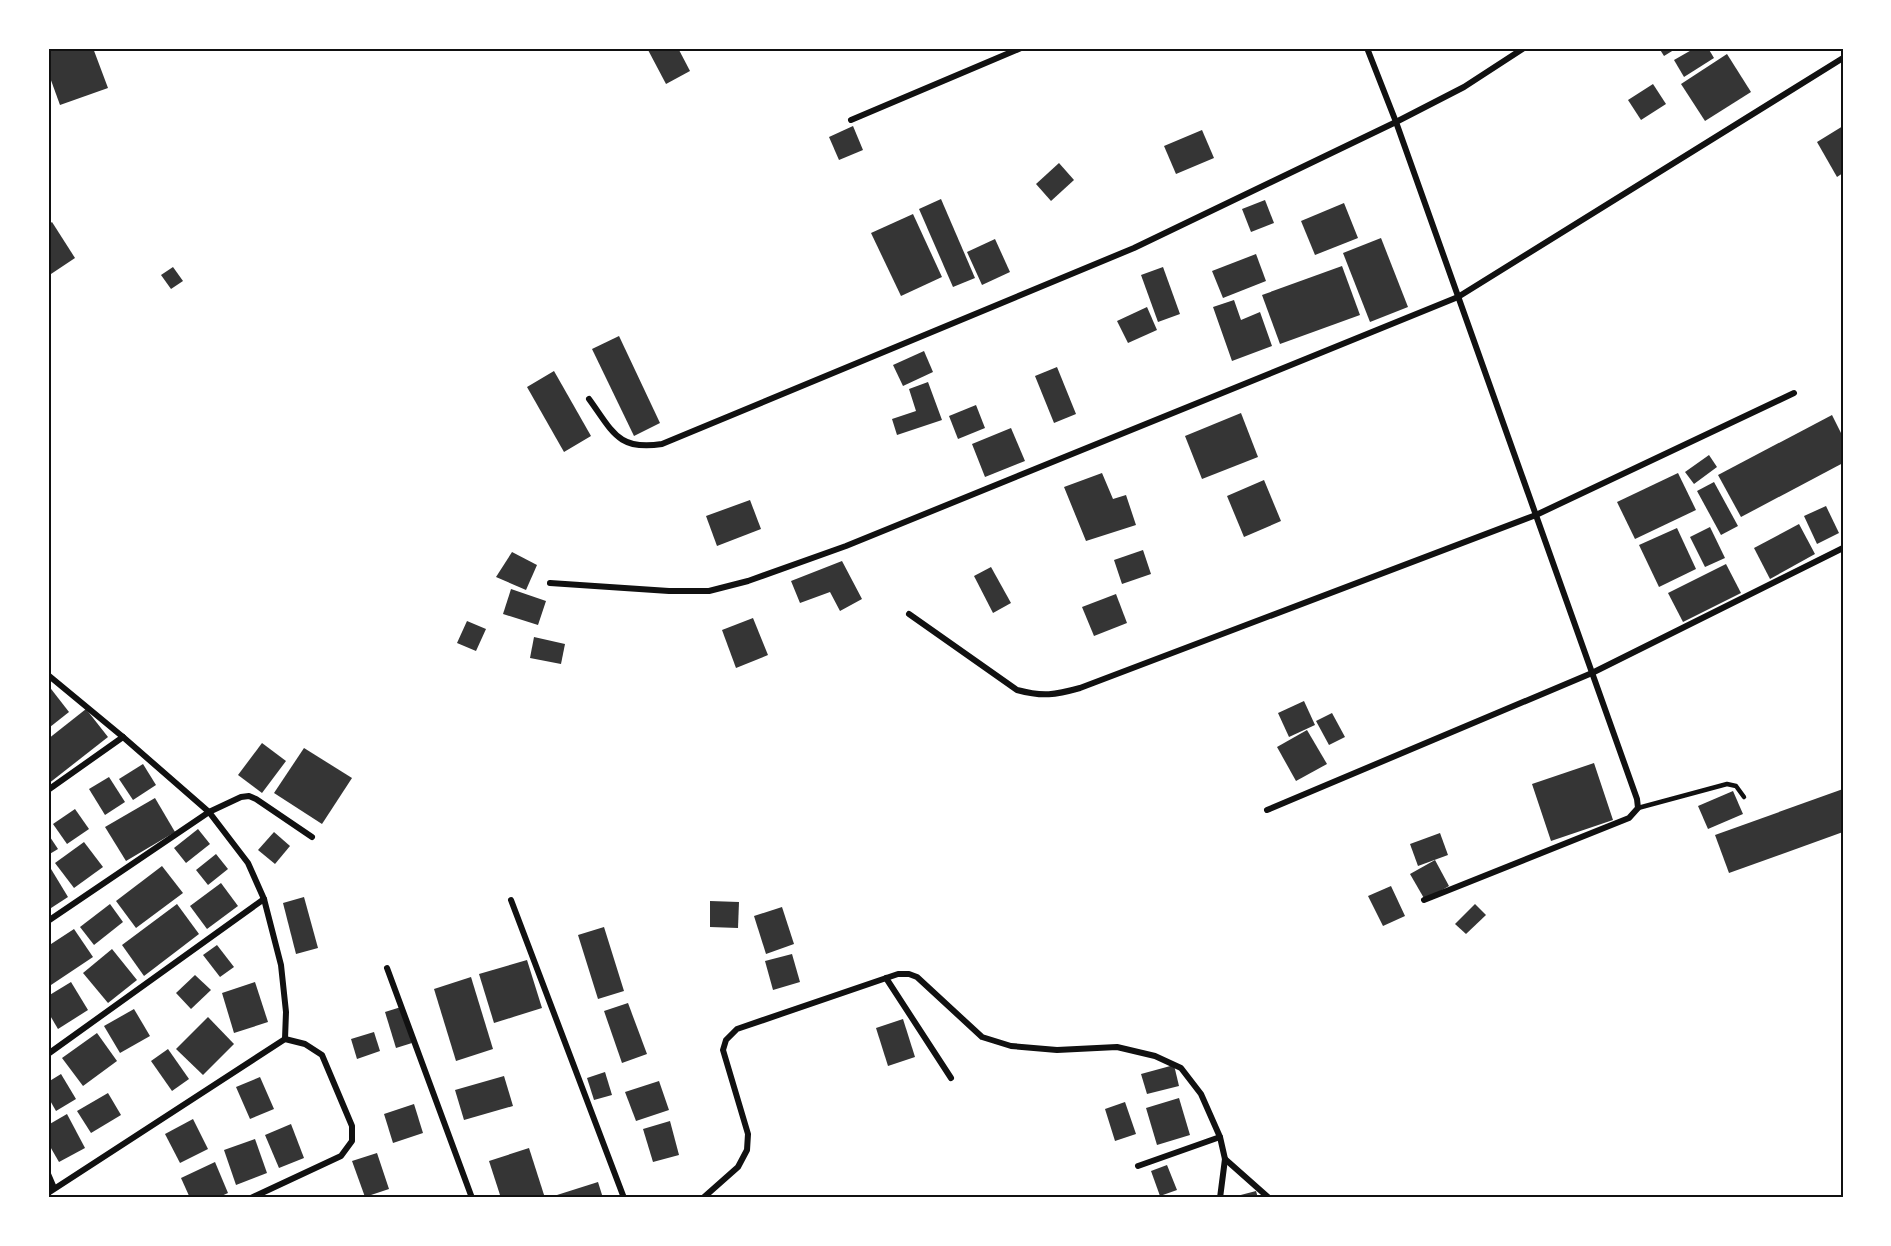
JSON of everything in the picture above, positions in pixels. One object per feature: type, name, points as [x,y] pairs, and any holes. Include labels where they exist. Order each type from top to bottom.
[{"type":"street","points":[[851,120],[1021,48]]},
{"type":"street","points":[[1367,48],[1396,122],[1637,799],[1638,808],[1629,818],[1424,900]]},
{"type":"street","points":[[589,399],[612,431],[628,445],[645,447],[662,444],[1134,248],[1396,122],[1464,87],[1524,48]]},
{"type":"street","points":[[550,583],[669,591],[709,591],[748,582],[857,542],[1458,297],[1843,58]]},
{"type":"street","points":[[909,614],[1017,690],[1037,695],[1055,695],[1102,680],[1536,515],[1794,393]]},
{"type":"street","points":[[1267,810],[1592,673],[1843,548]]},
{"type":"street","points":[[48,675],[209,812],[248,863],[264,899],[281,964],[286,1012],[285,1039]]},
{"type":"street","points":[[48,790],[123,737]]},
{"type":"street","points":[[48,921],[209,812],[241,797],[249,796],[256,799],[312,837]]},
{"type":"street","points":[[48,1054],[264,899]]},
{"type":"street","points":[[511,900],[624,1198]]},
{"type":"street","points":[[387,968],[472,1198]]},
{"type":"street","points":[[703,1198],[738,1167],[747,1150],[748,1134],[723,1050],[726,1040],[737,1029],[898,974],[917,977],[982,1037],[1011,1046],[1057,1050],[1117,1047],[1155,1056],[1181,1068],[1201,1094],[1220,1137],[1225,1159],[1220,1198]]},
{"type":"street","points":[[886,978],[951,1078]]},
{"type":"street","points":[[48,1174],[51,1190],[285,1039],[306,1044],[322,1055],[352,1126],[352,1141],[341,1156],[251,1198]]},
{"type":"street","points":[[1138,1166],[1220,1137]]},
{"type":"street","points":[[1225,1159],[1269,1198]]},
{"type":"lane","points":[[1638,808],[1727,784],[1736,786],[1744,797]]},
{"type":"building","points":[[48,48],[93,48],[108,88],[60,105],[48,72]]},
{"type":"building","points":[[647,48],[678,48],[690,71],[666,84]]},
{"type":"building","points":[[1659,48],[1677,48],[1664,56]]},
{"type":"building","points":[[1695,48],[1708,48],[1714,58],[1684,77],[1674,60]]},
{"type":"building","points":[[1727,54],[1751,92],[1705,121],[1681,84]]},
{"type":"building","points":[[1653,84],[1666,104],[1641,120],[1628,100]]},
{"type":"building","points":[[853,126],[863,150],[839,160],[829,137]]},
{"type":"building","points":[[1843,126],[1843,173],[1837,177],[1817,142]]},
{"type":"building","points":[[1202,130],[1214,158],[1176,174],[1164,146]]},
{"type":"building","points":[[1059,163],[1074,180],[1051,201],[1036,184]]},
{"type":"building","points":[[941,199],[975,278],[953,287],[919,209]]},
{"type":"building","points":[[1265,200],[1274,223],[1251,232],[1242,209]]},
{"type":"building","points":[[1344,203],[1358,238],[1315,255],[1301,221]]},
{"type":"building","points":[[913,214],[942,277],[901,296],[871,233]]},
{"type":"building","points":[[52,222],[75,258],[48,276],[48,225]]},
{"type":"building","points":[[1381,238],[1408,307],[1370,322],[1343,253]]},
{"type":"building","points":[[995,239],[1010,272],[982,285],[967,252]]},
{"type":"building","points":[[1256,254],[1266,281],[1223,298],[1212,271]]},
{"type":"building","points":[[1342,266],[1360,315],[1280,344],[1262,295]]},
{"type":"building","points":[[173,267],[183,281],[171,289],[161,275]]},
{"type":"building","points":[[1163,267],[1180,314],[1158,322],[1141,275]]},
{"type":"building","points":[[1234,300],[1241,320],[1260,312],[1272,346],[1232,361],[1213,307]]},
{"type":"building","points":[[1147,307],[1157,330],[1128,343],[1117,321]]},
{"type":"building","points":[[619,336],[660,423],[634,436],[592,349]]},
{"type":"building","points":[[924,351],[933,372],[903,386],[893,365]]},
{"type":"building","points":[[1057,367],[1076,414],[1054,423],[1035,376]]},
{"type":"building","points":[[554,371],[591,436],[564,452],[527,387]]},
{"type":"building","points":[[928,382],[942,420],[897,435],[892,419],[916,411],[909,389]]},
{"type":"building","points":[[976,405],[985,428],[958,439],[949,416]]},
{"type":"building","points":[[1241,413],[1258,457],[1202,479],[1185,436]]},
{"type":"building","points":[[1832,415],[1843,437],[1843,463],[1741,517],[1718,475]]},
{"type":"building","points":[[1011,428],[1025,461],[985,477],[972,444]]},
{"type":"building","points":[[1709,455],[1717,467],[1694,484],[1685,472]]},
{"type":"building","points":[[1102,473],[1113,499],[1126,495],[1136,525],[1086,541],[1064,487]]},
{"type":"building","points":[[1678,473],[1696,510],[1635,539],[1617,502]]},
{"type":"building","points":[[1264,480],[1281,521],[1244,537],[1227,496]]},
{"type":"building","points":[[1714,482],[1738,526],[1721,535],[1697,491]]},
{"type":"building","points":[[750,500],[761,529],[717,546],[706,516]]},
{"type":"building","points":[[1826,506],[1839,533],[1817,544],[1804,516]]},
{"type":"building","points":[[1799,524],[1815,554],[1770,579],[1754,548]]},
{"type":"building","points":[[1710,527],[1725,558],[1705,567],[1690,537]]},
{"type":"building","points":[[1677,528],[1696,569],[1659,587],[1639,545]]},
{"type":"building","points":[[1143,550],[1151,574],[1122,584],[1114,560]]},
{"type":"building","points":[[512,552],[537,565],[526,590],[496,577]]},
{"type":"building","points":[[842,561],[862,599],[840,611],[830,592],[800,603],[791,581]]},
{"type":"building","points":[[1726,564],[1741,593],[1683,622],[1668,593]]},
{"type":"building","points":[[991,567],[1011,603],[993,613],[974,576]]},
{"type":"building","points":[[511,589],[546,601],[538,625],[503,614]]},
{"type":"building","points":[[1116,594],[1127,623],[1094,636],[1082,607]]},
{"type":"building","points":[[753,618],[768,655],[736,668],[722,630]]},
{"type":"building","points":[[467,621],[486,629],[476,651],[457,643]]},
{"type":"building","points":[[534,637],[565,644],[561,664],[530,658]]},
{"type":"building","points":[[48,685],[69,712],[50,727],[48,725]]},
{"type":"building","points":[[1304,701],[1315,725],[1289,737],[1278,713]]},
{"type":"building","points":[[86,709],[108,737],[48,784],[48,739]]},
{"type":"building","points":[[1332,713],[1345,737],[1329,745],[1316,721]]},
{"type":"building","points":[[1307,730],[1327,764],[1296,781],[1277,747]]},
{"type":"building","points":[[262,743],[286,761],[262,793],[238,775]]},
{"type":"building","points":[[304,748],[352,778],[322,824],[274,793]]},
{"type":"building","points":[[1594,763],[1613,820],[1551,841],[1532,784]]},
{"type":"building","points":[[143,764],[156,785],[133,800],[119,779]]},
{"type":"building","points":[[109,777],[125,802],[105,815],[89,789]]},
{"type":"building","points":[[1843,789],[1843,832],[1729,873],[1715,835]]},
{"type":"building","points":[[1733,791],[1743,814],[1708,829],[1698,806]]},
{"type":"building","points":[[155,798],[175,832],[126,861],[105,827]]},
{"type":"building","points":[[75,809],[89,829],[67,844],[53,824]]},
{"type":"building","points":[[198,829],[210,844],[186,863],[174,848]]},
{"type":"building","points":[[274,832],[290,846],[275,864],[258,850]]},
{"type":"building","points":[[1440,833],[1448,855],[1418,866],[1410,844]]},
{"type":"building","points":[[48,834],[58,849],[48,855]]},
{"type":"building","points":[[84,842],[103,867],[74,888],[55,863]]},
{"type":"building","points":[[216,854],[228,869],[208,885],[196,870]]},
{"type":"building","points":[[1435,860],[1449,886],[1425,900],[1410,874]]},
{"type":"building","points":[[48,864],[68,897],[48,910]]},
{"type":"building","points":[[162,866],[183,893],[136,928],[116,901]]},
{"type":"building","points":[[221,883],[238,906],[207,929],[190,906]]},
{"type":"building","points":[[1391,886],[1405,916],[1383,926],[1368,896]]},
{"type":"building","points":[[304,897],[318,948],[296,954],[283,903]]},
{"type":"building","points":[[710,901],[739,902],[738,928],[710,927]]},
{"type":"building","points":[[110,904],[123,922],[94,945],[80,927]]},
{"type":"building","points":[[177,904],[199,934],[144,976],[122,945]]},
{"type":"building","points":[[1475,904],[1486,915],[1466,934],[1455,924]]},
{"type":"building","points":[[782,907],[794,944],[766,954],[754,916]]},
{"type":"building","points":[[604,927],[624,991],[598,999],[578,935]]},
{"type":"building","points":[[74,929],[93,957],[48,987],[48,946]]},
{"type":"building","points":[[217,945],[234,967],[220,977],[203,955]]},
{"type":"building","points":[[112,949],[137,980],[108,1003],[83,973]]},
{"type":"building","points":[[792,954],[800,982],[773,990],[765,961]]},
{"type":"building","points":[[527,960],[542,1008],[494,1023],[479,974]]},
{"type":"building","points":[[195,975],[211,990],[191,1009],[176,993]]},
{"type":"building","points":[[471,977],[493,1049],[456,1061],[434,989]]},
{"type":"building","points":[[71,982],[88,1010],[58,1029],[48,1012],[48,996]]},
{"type":"building","points":[[255,982],[268,1022],[234,1033],[222,993]]},
{"type":"building","points":[[628,1003],[647,1054],[622,1063],[604,1011]]},
{"type":"building","points":[[401,1007],[412,1043],[396,1048],[385,1012]]},
{"type":"building","points":[[134,1009],[150,1036],[120,1053],[104,1026]]},
{"type":"building","points":[[208,1017],[234,1044],[203,1075],[176,1049]]},
{"type":"building","points":[[903,1019],[915,1057],[888,1066],[876,1028]]},
{"type":"building","points":[[374,1032],[380,1051],[357,1059],[351,1039]]},
{"type":"building","points":[[97,1033],[117,1061],[83,1086],[62,1058]]},
{"type":"building","points":[[168,1049],[189,1079],[172,1091],[151,1061]]},
{"type":"building","points":[[1174,1065],[1179,1086],[1147,1094],[1141,1074]]},
{"type":"building","points":[[605,1072],[612,1095],[594,1100],[587,1078]]},
{"type":"building","points":[[61,1074],[76,1099],[56,1111],[48,1097],[48,1082]]},
{"type":"building","points":[[504,1076],[513,1106],[464,1120],[455,1090]]},
{"type":"building","points":[[260,1077],[274,1109],[250,1119],[236,1087]]},
{"type":"building","points":[[659,1081],[669,1110],[636,1121],[625,1092]]},
{"type":"building","points":[[108,1093],[121,1115],[91,1133],[77,1111]]},
{"type":"building","points":[[1179,1098],[1190,1135],[1157,1145],[1146,1108]]},
{"type":"building","points":[[1125,1102],[1136,1134],[1115,1141],[1105,1109]]},
{"type":"building","points":[[414,1104],[423,1133],[393,1143],[384,1114]]},
{"type":"building","points":[[67,1114],[85,1148],[59,1162],[48,1143],[48,1125]]},
{"type":"building","points":[[193,1119],[208,1149],[180,1163],[165,1134]]},
{"type":"building","points":[[670,1121],[679,1155],[653,1162],[643,1129]]},
{"type":"building","points":[[291,1124],[304,1158],[279,1168],[265,1135]]},
{"type":"building","points":[[255,1139],[267,1173],[236,1185],[224,1150]]},
{"type":"building","points":[[529,1148],[545,1198],[501,1198],[489,1161]]},
{"type":"building","points":[[377,1153],[389,1189],[365,1197],[352,1161]]},
{"type":"building","points":[[215,1162],[228,1193],[217,1198],[190,1198],[181,1178]]},
{"type":"building","points":[[1167,1165],[1177,1190],[1160,1196],[1151,1171]]},
{"type":"building","points":[[598,1182],[603,1198],[558,1198],[557,1195]]},
{"type":"building","points":[[1256,1191],[1258,1198],[1233,1198],[1233,1197]]}]
